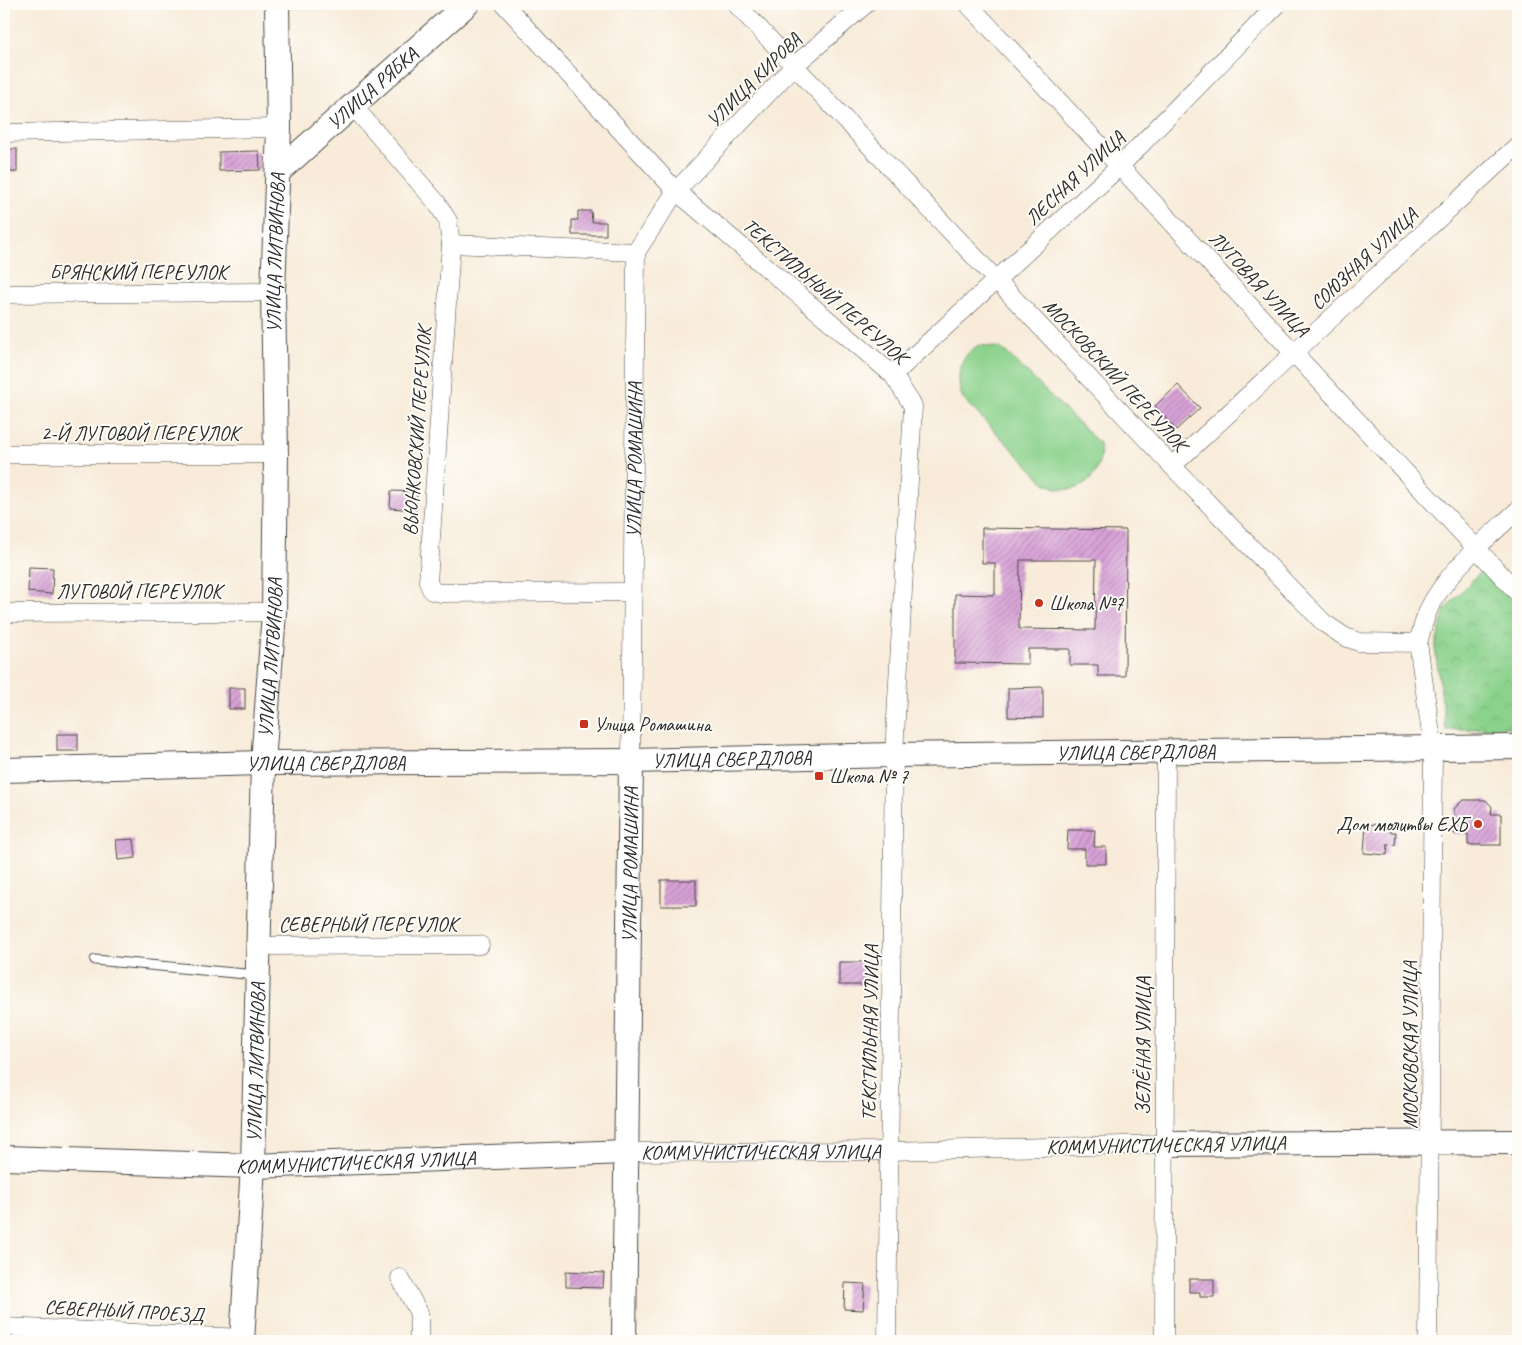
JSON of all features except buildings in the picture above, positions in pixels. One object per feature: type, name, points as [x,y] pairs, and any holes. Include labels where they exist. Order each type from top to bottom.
[{"type":"main road","name":"УЛИЦА ЛИТВИНОВА","points":[[243,1339],[252,1166],[263,763],[274,612],[276,454],[273,292],[279,128],[277,4]]},
{"type":"main road","name":"УЛИЦА РЯБКА","points":[[278,172],[467,4]]},
{"type":"main road","name":"УЛИЦА СВЕРДЛОВА","points":[[4,770],[263,763],[631,761],[894,755],[1518,747]]},
{"type":"main road","name":"УЛИЦА РОМАШИНА","points":[[624,1341],[631,761]]},
{"type":"main road","name":"КОММУНИСТИЧЕСКАЯ УЛИЦА","points":[[1163,1144],[1518,1142]]},
{"type":"main road","name":"КОММУНИСТИЧЕСКАЯ УЛИЦА","points":[[4,1158],[252,1166],[626,1152]]},
{"type":"street","name":"ТЕКСТИЛЬНЫЙ ПЕРЕУЛОК","points":[[504,4],[676,191],[893,375],[913,406],[894,755]]},
{"type":"street","name":"МОСКОВСКИЙ ПЕРЕУЛОК","points":[[736,4],[1172,466],[1324,623],[1345,637],[1359,642],[1418,643]]},
{"type":"street","name":"УЛИЦА КИРОВА","points":[[676,191],[794,66],[866,4]]},
{"type":"street","name":"ЛУГОВАЯ УЛИЦА","points":[[968,4],[1518,592]]},
{"type":"street","name":"ЛЕСНАЯ УЛИЦА","points":[[893,375],[1120,166],[1278,4]]},
{"type":"street","name":"ВЬЮНКОВСКИЙ ПЕРЕУЛОК","points":[[353,106],[437,203],[448,221],[451,244],[428,582],[432,591],[441,593],[632,592]]},
{"type":"street","points":[[4,133],[279,128]]},
{"type":"street","name":"СОЮЗНАЯ УЛИЦА","points":[[1172,466],[1518,145]]},
{"type":"street","points":[[451,244],[636,252],[676,191]]},
{"type":"street","name":"УЛИЦА РОМАШИНА","points":[[631,761],[636,252]]},
{"type":"street","name":"БРЯНСКИЙ ПЕРЕУЛОК","points":[[4,294],[273,292]]},
{"type":"street","name":"2-Й ЛУГОВОЙ ПЕРЕУЛОК","points":[[4,454],[276,454]]},
{"type":"street","points":[[1433,748],[1418,643],[1425,618],[1438,592],[1477,548],[1518,510]]},
{"type":"street","name":"ЛУГОВОЙ ПЕРЕУЛОК","points":[[4,613],[274,612]]},
{"type":"street","name":"МОСКОВСКАЯ УЛИЦА","points":[[1428,1341],[1433,748]]},
{"type":"street","name":"ЗЕЛЁНАЯ УЛИЦА","points":[[1164,1341],[1163,1144],[1166,751]]},
{"type":"street","name":"ТЕКСТИЛЬНАЯ УЛИЦА","points":[[887,1341],[894,755]]},
{"type":"street","name":"СЕВЕРНЫЙ ПЕРЕУЛОК","points":[[257,946],[480,945]]},
{"type":"street","name":"КОММУНИСТИЧЕСКАЯ УЛИЦА","points":[[626,1152],[890,1151],[1163,1144]]},
{"type":"street","points":[[400,1278],[418,1313],[419,1341]]},
{"type":"street","name":"СЕВЕРНЫЙ ПРОЕЗД","points":[[4,1327],[243,1339]]},
{"type":"lane","points":[[94,960],[257,975]]},
{"type":"green space","points":[[979,345],[1000,348],[1007,353],[1098,442],[1101,453],[1100,460],[1096,471],[1087,482],[1081,486],[1068,489],[1061,489],[1047,484],[963,399],[959,384],[960,369],[967,355]]},
{"type":"green space","points":[[1483,569],[1518,607],[1518,727],[1446,730],[1435,648],[1445,609]]},
{"type":"place","name":"Школа №7","points":[[1039,603]]},
{"type":"place","name":"Улица Ромашина","points":[[584,724]]},
{"type":"place","name":"Школа № 7","points":[[819,776]]},
{"type":"place","name":"Дом молитвы ЕХБ","points":[[1478,824]]}]
